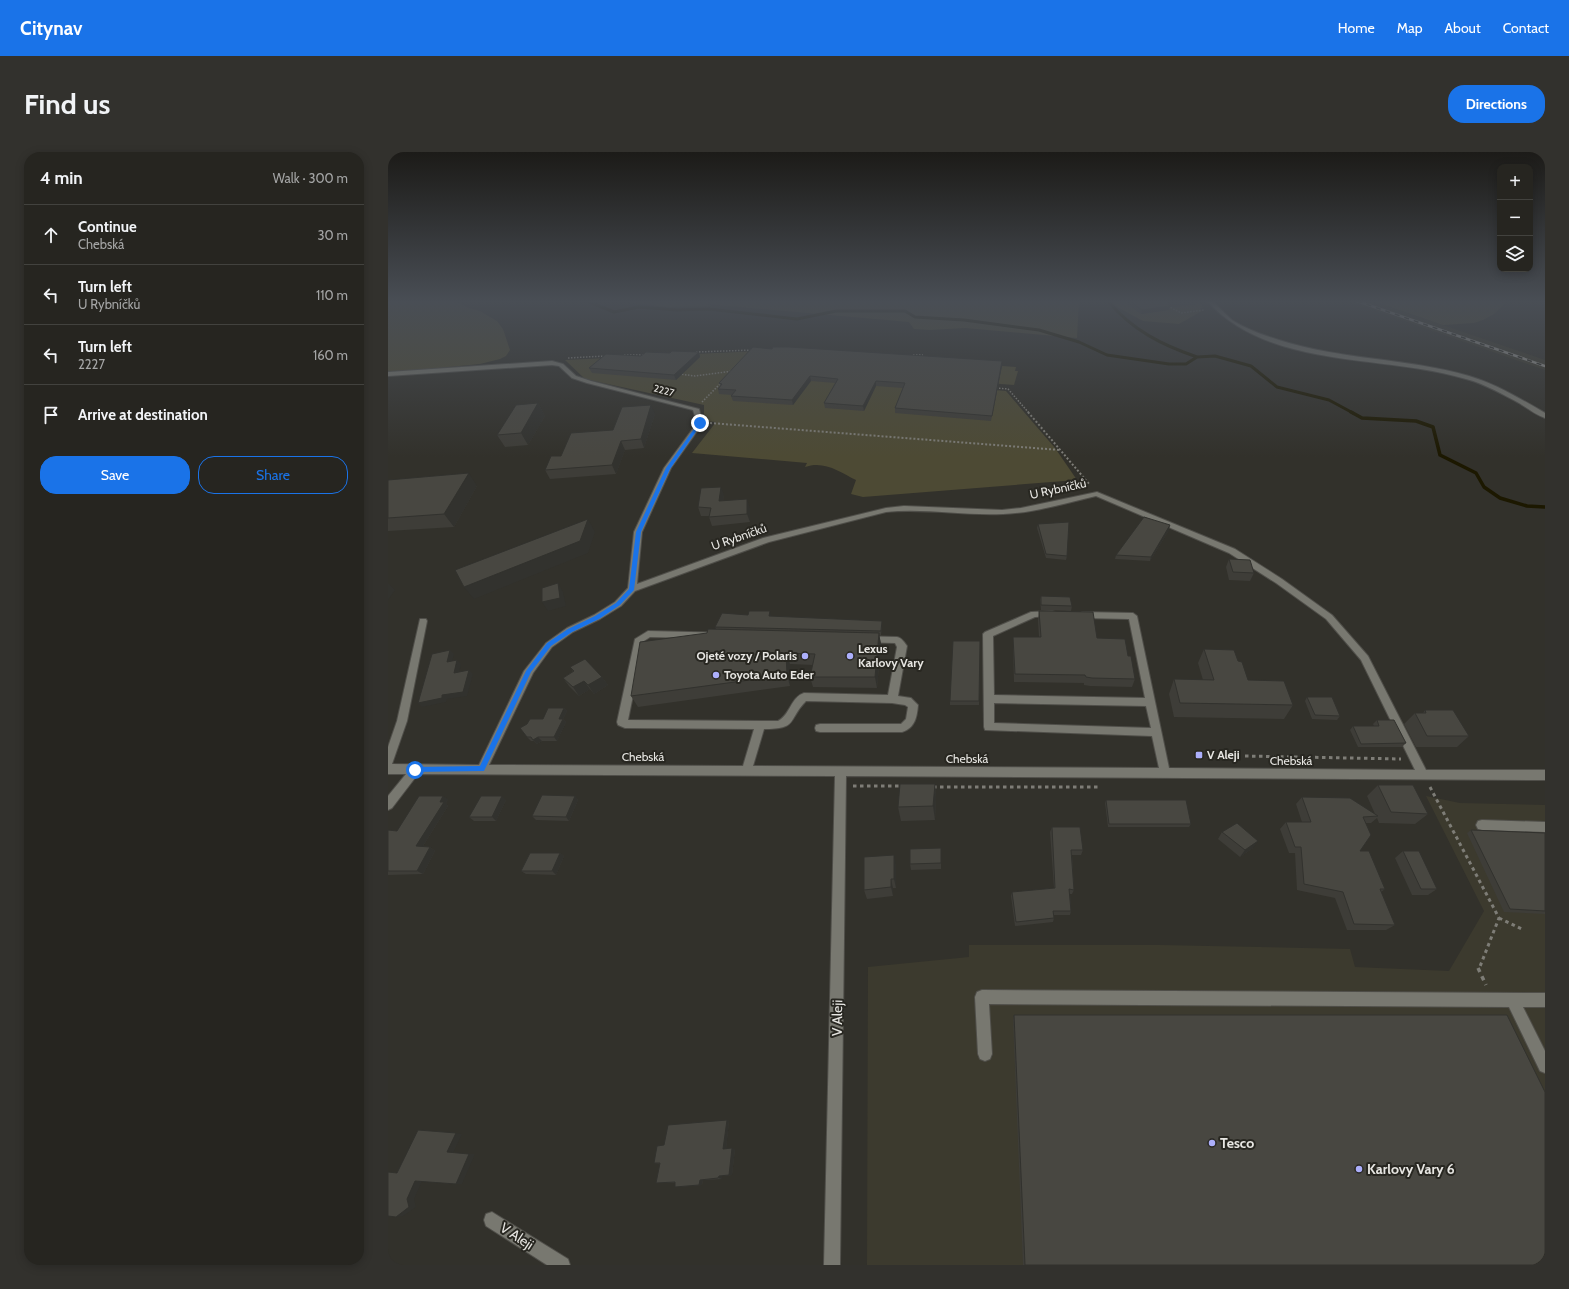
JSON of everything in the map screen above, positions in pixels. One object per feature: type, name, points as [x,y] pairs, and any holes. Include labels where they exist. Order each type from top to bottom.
[{"type":"street","points":[[1335,353],[1467,377],[1498,390],[1545,416]]},
{"type":"street","points":[[388,374],[552,362]]},
{"type":"street","name":"2227","points":[[552,362],[561,365],[574,377],[589,382],[696,409]]},
{"type":"street","points":[[632,589],[638,532],[668,468],[700,423],[696,409]]},
{"type":"street","points":[[1097,494],[1149,514],[1232,551],[1279,581],[1329,618],[1365,658],[1423,775]]},
{"type":"street","name":"U Rybníčků","points":[[482,769],[529,671],[549,645],[570,630],[597,617],[618,604],[632,589],[766,540],[886,510],[904,508],[1002,512],[1021,510],[1097,494]]},
{"type":"street","points":[[1157,732],[989,727],[988,634],[1034,614],[1133,616],[1151,702],[1157,732],[1165,773]]},
{"type":"street","points":[[388,762],[402,721],[423,621]]},
{"type":"street","points":[[820,728],[902,728],[908,726],[911,722],[913,706],[907,701],[892,699],[804,697],[801,699],[791,718],[786,723],[779,725],[630,724],[622,722],[640,638],[648,634],[897,640],[902,646],[892,699]]},
{"type":"street","points":[[989,699],[1151,702]]},
{"type":"street","points":[[747,770],[760,725]]},
{"type":"street","name":"Chebská","points":[[388,769],[1545,775]]},
{"type":"street","points":[[388,804],[415,770]]},
{"type":"street","name":"V Aleji","points":[[832,1265],[841,771]]},
{"type":"street","points":[[1482,825],[1545,827]]},
{"type":"street","points":[[985,1054],[982,997],[1545,1000]]},
{"type":"street","points":[[1512,999],[1545,1066]]},
{"type":"street","name":"V Aleji","points":[[492,1220],[562,1265]]},
{"type":"path","points":[[619,356],[649,354]]},
{"type":"path","points":[[908,355],[923,355]]},
{"type":"path","points":[[552,362],[566,358],[611,356]]},
{"type":"path","points":[[727,376],[732,371]]},
{"type":"path","points":[[672,373],[695,376],[736,371]]},
{"type":"path","points":[[696,409],[722,382]]},
{"type":"path","points":[[993,388],[1008,389],[1097,494]]},
{"type":"path","points":[[700,423],[1060,450]]},
{"type":"path","points":[[1246,756],[1415,759]]},
{"type":"path","points":[[1423,775],[1499,918],[1524,930]]},
{"type":"path","points":[[841,786],[904,786]]},
{"type":"path","points":[[928,787],[1100,788]]},
{"type":"path","points":[[1492,1000],[1478,968],[1499,918]]},
{"type":"shaded area","points":[[388,353],[508,353],[506,356],[500,359],[480,364],[388,373]]},
{"type":"shaded area","points":[[719,353],[823,353],[1016,367],[1015,371],[1018,371],[1014,385],[975,382],[972,388],[1006,391],[1055,448],[1077,480],[863,497],[851,494],[856,480],[825,466],[812,465],[805,467],[807,463],[692,453],[716,422],[704,421],[704,405],[585,379],[565,360]]},
{"type":"shaded area","points":[[1496,353],[1524,353],[1545,360],[1545,370]]},
{"type":"shaded area","points":[[1426,796],[1460,803],[1545,805],[1545,1265],[867,1265],[868,967],[969,957],[969,945],[1160,945],[1350,949],[1355,967],[1449,971],[1484,911]]},
{"type":"building","points":[[645,353],[698,353],[674,375],[589,368],[606,354],[641,356]]},
{"type":"building","points":[[747,353],[879,353],[1002,361],[992,416],[895,408],[905,383],[876,381],[863,406],[824,403],[838,379],[810,376],[792,400],[731,396],[736,390],[718,389],[722,384],[719,383]]},
{"type":"building","points":[[538,403],[521,433],[497,435],[516,405]]},
{"type":"building","points":[[651,405],[641,439],[621,441],[612,465],[545,470],[551,456],[561,456],[571,433],[613,430],[622,407]]},
{"type":"building","points":[[469,473],[444,514],[388,518],[388,480]]},
{"type":"building","points":[[721,487],[719,501],[747,499],[747,514],[709,517],[711,508],[698,507],[701,488]]},
{"type":"building","points":[[1144,517],[1170,525],[1151,557],[1116,555]]},
{"type":"building","points":[[588,519],[580,541],[464,587],[455,570]]},
{"type":"building","points":[[1069,522],[1067,556],[1046,554],[1038,524]]},
{"type":"building","points":[[1229,559],[1250,560],[1254,573],[1233,572]]},
{"type":"building","points":[[558,583],[560,598],[542,602],[542,588]]},
{"type":"building","points":[[1041,596],[1070,597],[1072,606],[1041,605]]},
{"type":"building","points":[[749,611],[770,611],[769,616],[882,621],[881,631],[715,627],[722,613],[748,615]]},
{"type":"building","points":[[1039,611],[1093,612],[1097,638],[1125,639],[1128,656],[1131,656],[1135,679],[1092,678],[1086,677],[1085,675],[1015,674],[1013,637],[1041,637]]},
{"type":"building","points":[[708,629],[879,633],[875,677],[810,677],[815,654],[786,653],[787,675],[631,696],[640,642],[707,633]]},
{"type":"building","points":[[953,641],[980,641],[979,701],[950,701]]},
{"type":"building","points":[[1204,649],[1234,650],[1238,661],[1242,662],[1248,680],[1284,681],[1293,705],[1180,703],[1174,679],[1214,680]]},
{"type":"building","points":[[450,650],[447,662],[457,660],[454,673],[469,670],[463,692],[442,695],[442,698],[418,703],[432,654]]},
{"type":"building","points":[[585,659],[602,677],[588,685],[584,681],[573,687],[563,678],[574,671],[570,667]]},
{"type":"building","points":[[1307,697],[1332,697],[1340,716],[1315,715]]},
{"type":"building","points":[[548,708],[564,708],[559,719],[563,719],[554,737],[538,737],[533,740],[531,737],[527,737],[520,728],[527,724],[530,719],[543,719]]},
{"type":"building","points":[[1425,710],[1453,710],[1469,736],[1427,736],[1415,713],[1426,713]]},
{"type":"building","points":[[1377,720],[1394,720],[1406,743],[1361,744],[1353,726],[1379,726]]},
{"type":"building","points":[[900,784],[935,784],[933,806],[898,807]]},
{"type":"building","points":[[1378,785],[1413,785],[1428,814],[1391,812]]},
{"type":"building","points":[[542,795],[575,796],[566,817],[532,816]]},
{"type":"building","points":[[419,796],[443,796],[440,802],[444,802],[416,846],[430,847],[417,871],[388,871],[388,830],[397,831]]},
{"type":"building","points":[[481,796],[502,796],[492,817],[469,817]]},
{"type":"building","points":[[1302,797],[1350,798],[1378,816],[1363,817],[1371,835],[1360,851],[1369,851],[1385,889],[1380,889],[1395,925],[1354,924],[1343,892],[1304,884],[1301,847],[1295,847],[1286,822],[1311,822]]},
{"type":"building","points":[[1106,800],[1186,800],[1191,824],[1109,824]]},
{"type":"building","points":[[1237,823],[1258,841],[1245,850],[1222,832]]},
{"type":"building","points":[[1052,827],[1080,827],[1083,850],[1071,850],[1074,890],[1069,889],[1071,911],[1053,911],[1054,918],[1016,922],[1012,892],[1055,888]]},
{"type":"building","points":[[1471,830],[1545,833],[1545,911],[1510,909]]},
{"type":"building","points":[[941,848],[941,863],[910,864],[910,849]]},
{"type":"building","points":[[1403,851],[1419,851],[1437,889],[1421,889]]},
{"type":"building","points":[[530,853],[560,853],[552,871],[521,871]]},
{"type":"building","points":[[894,855],[894,879],[891,879],[891,887],[864,890],[864,857]]},
{"type":"building","name":"Tesco","points":[[1014,1015],[1507,1015],[1545,1092],[1545,1265],[1025,1265]]},
{"type":"building","points":[[727,1120],[723,1149],[732,1148],[729,1175],[700,1180],[699,1185],[675,1187],[675,1182],[656,1183],[660,1163],[654,1163],[657,1146],[664,1145],[668,1125]]},
{"type":"building","points":[[418,1130],[456,1133],[447,1152],[469,1154],[456,1184],[415,1181],[407,1199],[409,1207],[396,1217],[388,1216],[388,1172],[397,1173]]},
{"type":"waterway","points":[[1103,353],[1107,355],[1169,364],[1186,364],[1197,357]]},
{"type":"waterway","points":[[1187,353],[1197,357]]},
{"type":"waterway","points":[[1197,357],[1215,356],[1251,366],[1277,387],[1329,400],[1353,413]]},
{"type":"waterway","points":[[1351,412],[1362,418],[1416,421],[1433,427],[1440,455],[1476,473],[1484,487],[1500,498],[1527,506],[1545,507]]},
{"type":"railway","points":[[1507,353],[1545,366]]},
{"type":"place","name":"Ojeté vozy / Polaris","points":[[805,656]]},
{"type":"place","name":"Lexus Karlovy Vary","points":[[850,656]]},
{"type":"place","name":"Toyota Auto Eder","points":[[716,675]]},
{"type":"place","name":"V Aleji","points":[[1199,755]]},
{"type":"place","name":"Tesco","points":[[1212,1143]]},
{"type":"place","name":"Karlovy Vary 6","points":[[1359,1169]]},
{"type":"route","points":[[415,770],[482,769],[529,671],[549,645],[570,630],[597,617],[618,604],[632,589],[638,532],[668,468],[700,423]]}]
